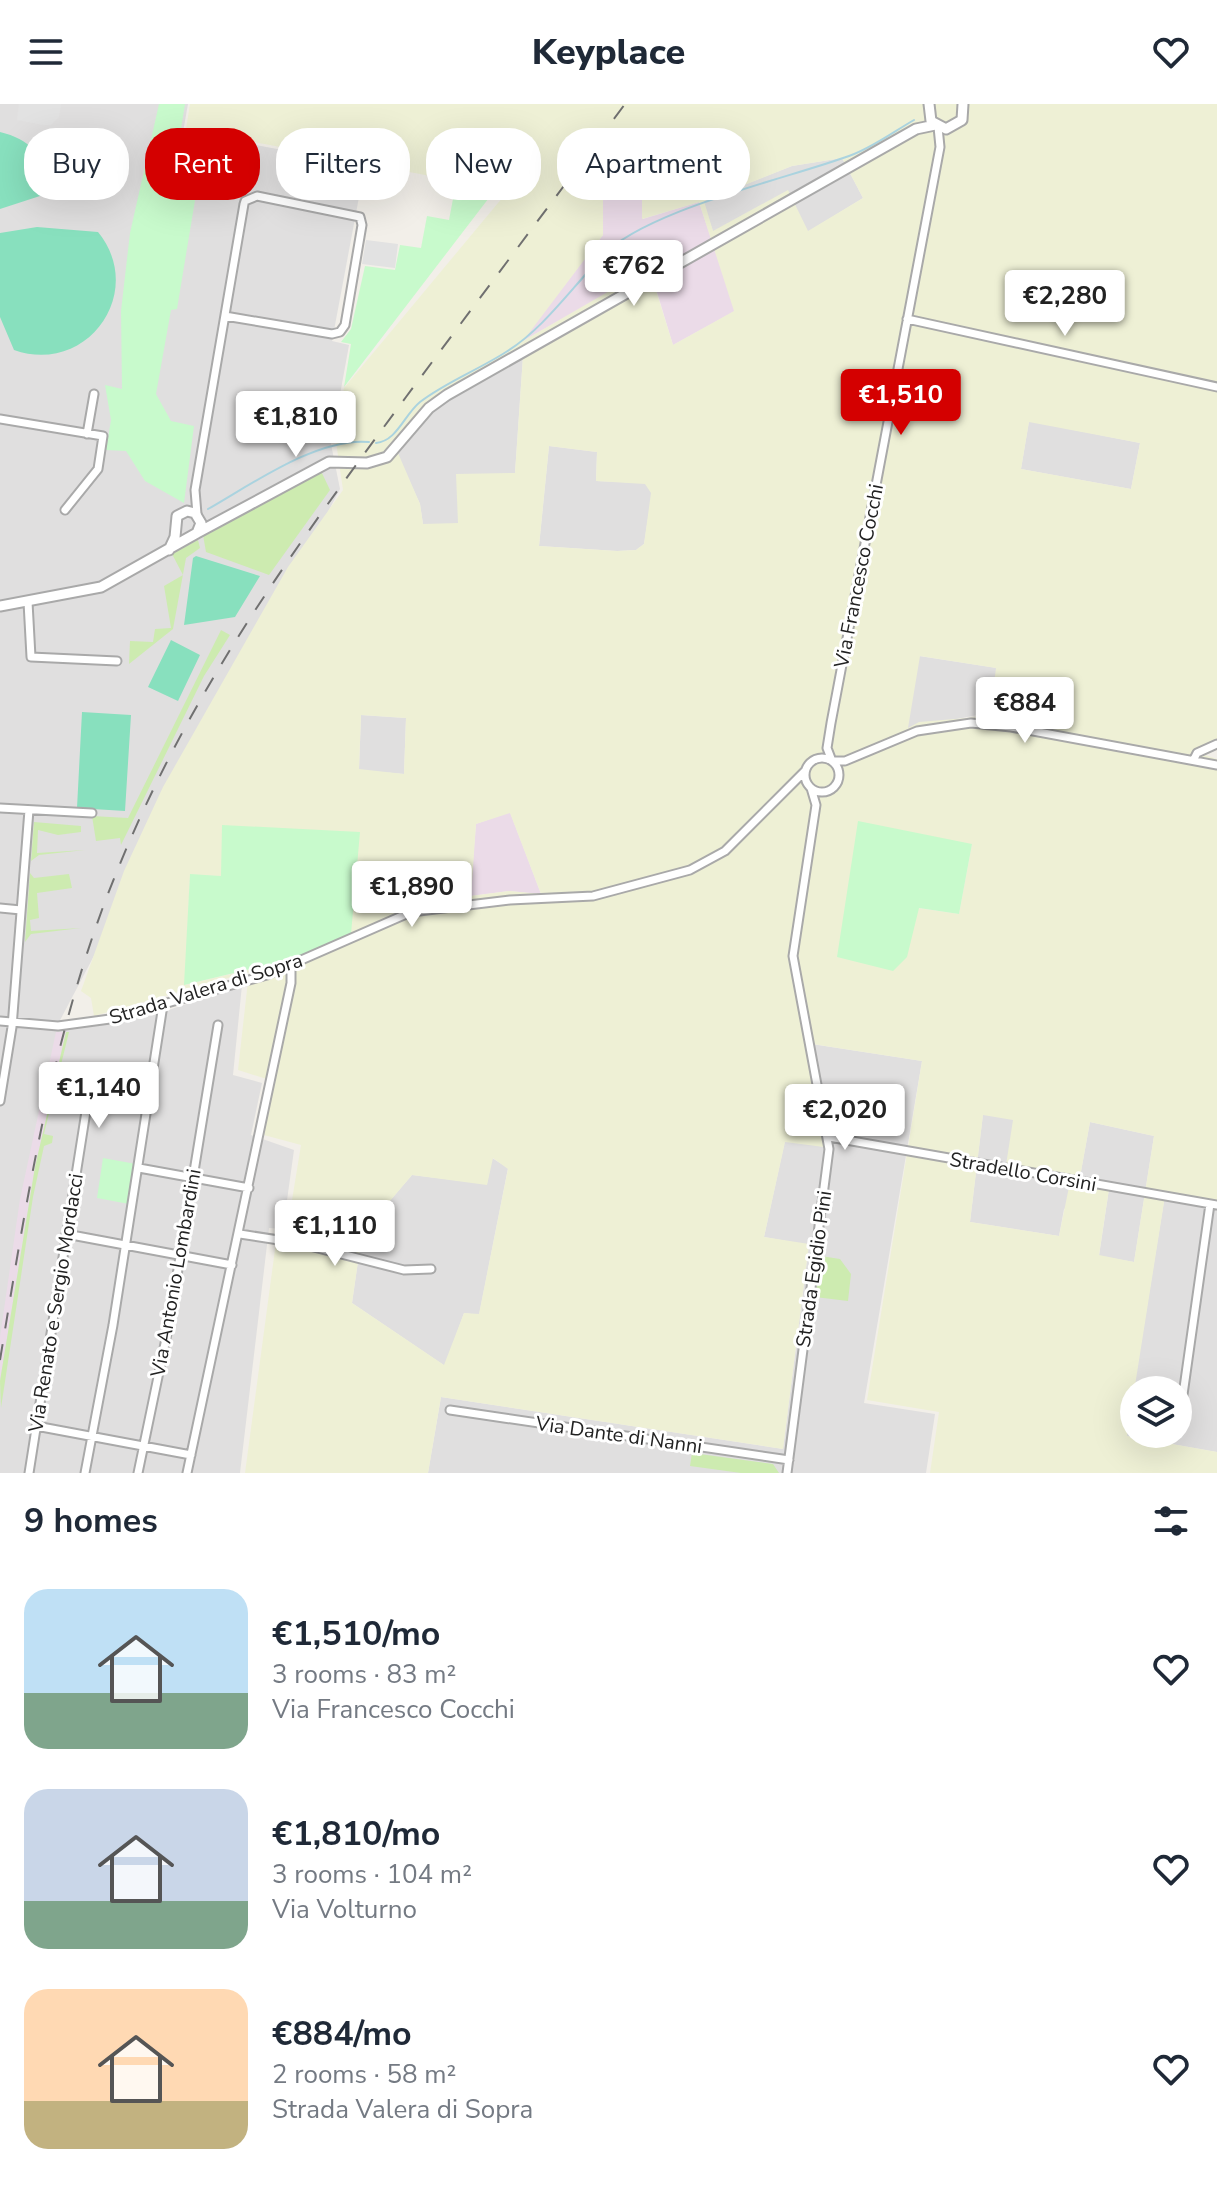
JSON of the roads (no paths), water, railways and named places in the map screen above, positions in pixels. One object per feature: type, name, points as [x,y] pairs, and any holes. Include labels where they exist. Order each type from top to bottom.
[{"type":"street","points":[[960,121],[963,104]]},
{"type":"street","points":[[0,606],[101,587],[329,462],[378,461],[393,453],[429,408],[447,395],[916,129],[936,126],[950,129],[960,121],[970,104]]},
{"type":"street","points":[[929,107],[936,126]]},
{"type":"street","points":[[916,129],[929,107]]},
{"type":"street","name":"Via Francesco Cocchi","points":[[940,147],[960,121]]},
{"type":"street","name":"Via Francesco Cocchi","points":[[832,761],[827,748],[831,721],[940,147],[936,126]]},
{"type":"street","points":[[195,535],[201,526],[195,490],[244,204],[250,197],[257,196],[355,213],[362,225],[345,325],[340,332],[332,334],[225,316]]},
{"type":"street","points":[[907,319],[1217,387]]},
{"type":"street","points":[[87,434],[94,394]]},
{"type":"street","points":[[0,419],[103,436],[98,469],[65,510]]},
{"type":"street","points":[[169,550],[175,519],[195,490]]},
{"type":"street","points":[[181,512],[212,520],[246,506]]},
{"type":"street","points":[[175,528],[180,535],[195,535]]},
{"type":"street","points":[[28,602],[31,657],[117,661]]},
{"type":"street","name":"Via Francesco Cocchi","points":[[811,761],[820,752],[831,721]]},
{"type":"street","points":[[811,761],[853,758],[917,731],[971,723],[1217,765]]},
{"type":"street","points":[[1194,759],[1197,753],[1217,744]]},
{"type":"street","points":[[788,789],[810,788],[821,792],[832,789],[853,758]]},
{"type":"street","name":"Strada Valera di Sopra","points":[[0,1021],[80,1025],[163,1005],[291,966],[411,912],[510,900],[585,897],[696,867],[721,854],[788,789],[811,761]]},
{"type":"street","points":[[832,761],[839,772],[839,780]]},
{"type":"street","points":[[805,771],[810,788]]},
{"type":"street","name":"Strada Egidio Pini","points":[[787,1473],[829,1137],[793,956],[816,803],[810,788]]},
{"type":"street","name":"Strada Egidio Pini","points":[[812,829],[822,800],[832,789]]},
{"type":"street","points":[[0,808],[92,813]]},
{"type":"street","points":[[0,1101],[13,1022],[29,810]]},
{"type":"street","points":[[0,908],[21,910]]},
{"type":"street","points":[[187,1473],[292,981],[291,966]]},
{"type":"street","points":[[85,1473],[139,1168],[163,1005]]},
{"type":"street","name":"Via Antonio Lombardini","points":[[138,1473],[180,1255],[218,1025]]},
{"type":"street","name":"Via Renato e Sergio Mordacci","points":[[29,1473],[90,1086]]},
{"type":"street","name":"Stradello Corsini","points":[[829,1137],[1214,1204]]},
{"type":"street","points":[[139,1168],[249,1188]]},
{"type":"street","points":[[1186,1376],[1214,1204]]},
{"type":"street","points":[[66,1234],[232,1265]]},
{"type":"street","points":[[240,1234],[298,1243],[404,1270],[431,1269]]},
{"type":"street","name":"Via Dante di Nanni","points":[[450,1410],[789,1460]]},
{"type":"street","points":[[36,1426],[191,1455]]},
{"type":"waterway","points":[[599,259],[619,242],[680,211],[858,153],[914,120]]},
{"type":"waterway","points":[[376,443],[389,438],[420,402],[528,336],[586,274]]},
{"type":"waterway","points":[[208,509],[307,454],[349,442],[369,442]]},
{"type":"railway","points":[[0,1360],[42,1126],[69,1012],[106,899],[167,762],[238,637],[318,518],[625,104]]}]
